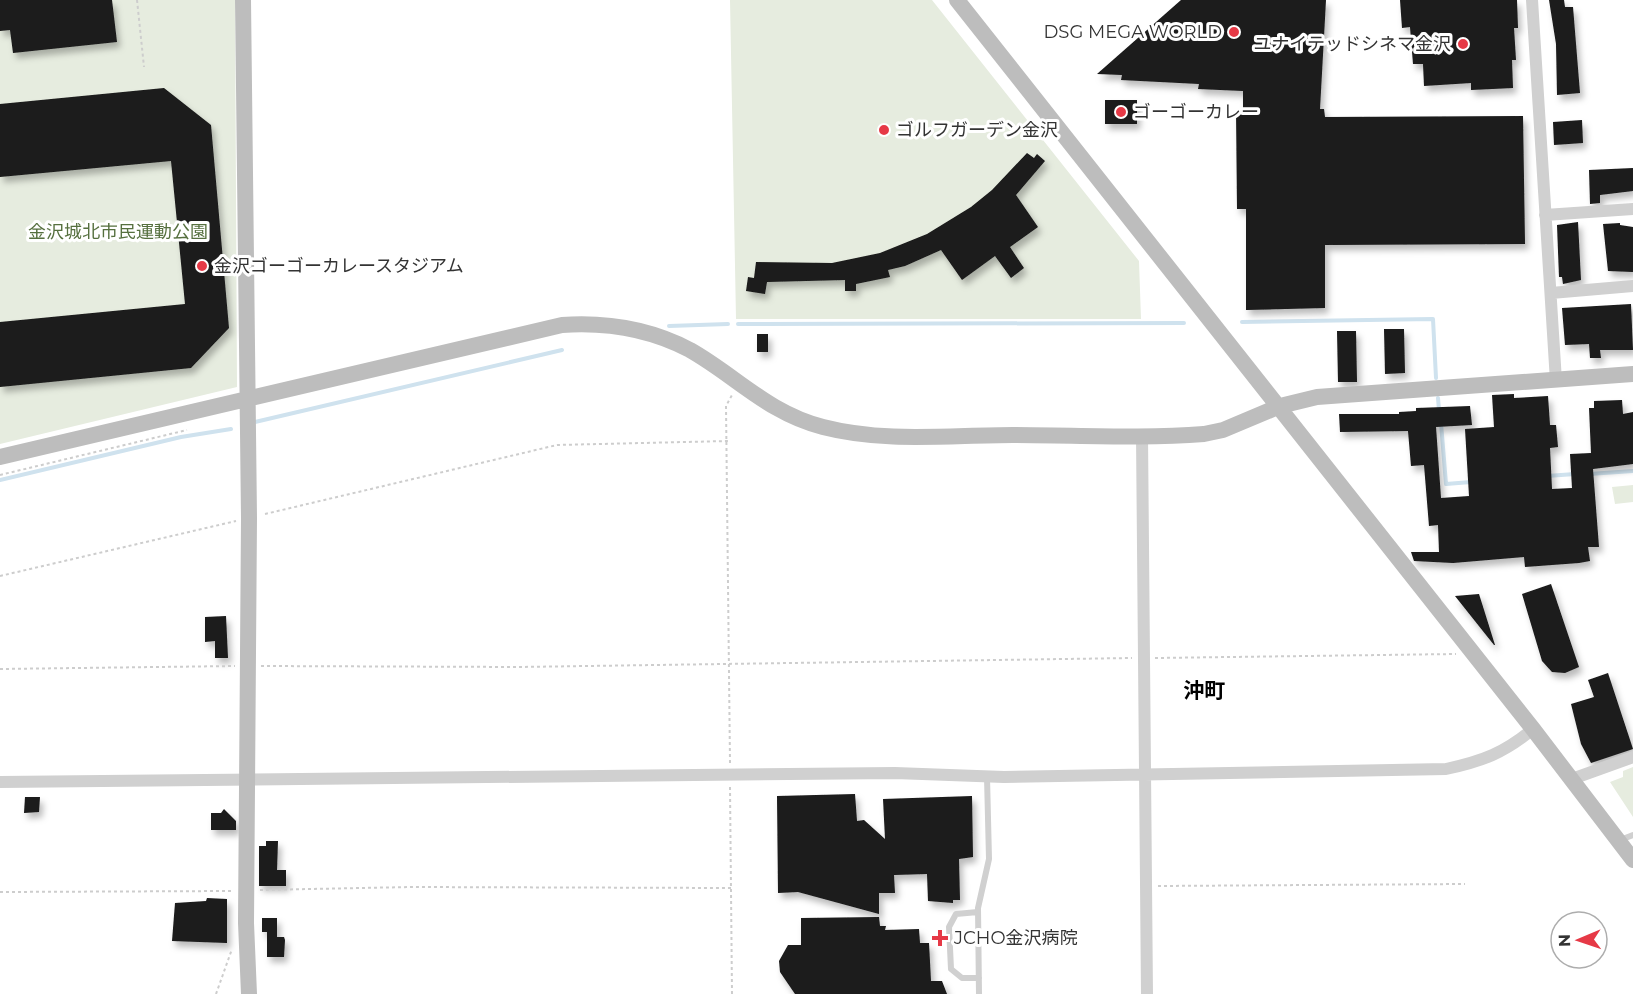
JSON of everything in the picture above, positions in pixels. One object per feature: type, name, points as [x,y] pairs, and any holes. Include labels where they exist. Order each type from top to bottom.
[{"type":"street","points":[[243,0],[250,666],[247,891],[249,994]]},
{"type":"street","points":[[957,0],[1280,406],[1572,779],[1626,837],[1633,860]]},
{"type":"street","points":[[1532,0],[1556,381]]},
{"type":"street","points":[[1545,215],[1633,209]]},
{"type":"street","points":[[1551,293],[1633,286]]},
{"type":"street","points":[[0,458],[247,398],[551,328],[578,324],[631,328],[666,339],[692,351],[738,384],[794,417],[821,426],[873,436],[1190,435],[1223,430],[1280,406],[1317,397],[1633,374]]},
{"type":"street","points":[[1142,435],[1146,658],[1147,994]]},
{"type":"street","points":[[0,783],[895,773],[987,777],[1446,769],[1482,761],[1513,746],[1533,729]]},
{"type":"street","points":[[1572,779],[1633,757]]},
{"type":"lane","points":[[979,994],[978,912],[989,859],[987,777]]},
{"type":"lane","points":[[978,912],[956,914],[949,927],[951,969],[957,976],[979,978]]},
{"type":"path","points":[[137,0],[144,67]]},
{"type":"path","points":[[732,994],[726,406],[738,384]]},
{"type":"path","points":[[0,475],[193,428]]},
{"type":"path","points":[[0,576],[557,445],[728,441]]},
{"type":"path","points":[[0,669],[250,666],[519,667],[730,662],[1473,654]]},
{"type":"path","points":[[1146,886],[1465,884]]},
{"type":"path","points":[[0,892],[247,891],[411,887],[732,888]]},
{"type":"path","points":[[216,994],[233,947]]},
{"type":"green space","name":"金沢城北市民運動公園","points":[[0,0],[235,0],[237,387],[0,444]]},
{"type":"green space","name":"ゴルフガーデン金沢","points":[[730,0],[932,0],[1139,261],[1141,319],[736,319]]},
{"type":"green space","points":[[1633,485],[1633,502],[1615,504],[1612,487]]},
{"type":"green space","points":[[1633,767],[1633,817],[1610,782],[1623,777],[1623,771]]},
{"type":"building","points":[[0,0],[112,0],[117,42],[13,53],[10,30],[0,31]]},
{"type":"building","points":[[1181,0],[1326,0],[1320,109],[1324,109],[1325,117],[1523,116],[1525,244],[1325,245],[1325,308],[1246,310],[1246,209],[1237,209],[1236,110],[1243,110],[1243,91],[1198,89],[1199,84],[1121,80],[1122,75],[1097,74]]},
{"type":"building","name":"ユナイテッドシネマ金沢","points":[[1400,0],[1517,0],[1518,28],[1514,28],[1516,60],[1512,60],[1513,88],[1471,90],[1471,83],[1424,86],[1423,64],[1413,64],[1410,27],[1402,28]]},
{"type":"building","points":[[1549,0],[1564,0],[1565,7],[1573,7],[1580,93],[1557,95],[1556,44]]},
{"type":"building","name":"金沢ゴーゴーカレースタジアム","points":[[164,88],[211,125],[229,328],[191,368],[0,387],[0,322],[185,304],[171,161],[0,177],[0,104]]},
{"type":"building","points":[[1105,100],[1137,100],[1137,124],[1105,124]]},
{"type":"building","points":[[1582,120],[1583,143],[1554,145],[1553,122]]},
{"type":"building","points":[[1027,153],[1034,158],[1037,154],[1045,161],[1016,195],[1038,227],[1010,247],[1024,268],[1011,278],[995,256],[962,280],[941,250],[905,266],[888,270],[890,277],[856,284],[856,291],[845,291],[845,280],[767,282],[765,294],[746,291],[748,277],[754,278],[756,262],[832,263],[880,253],[927,234],[971,207],[992,190]]},
{"type":"building","points":[[1633,168],[1633,191],[1600,195],[1600,203],[1590,204],[1589,170]]},
{"type":"building","points":[[1578,222],[1581,280],[1563,284],[1562,277],[1559,277],[1557,225]]},
{"type":"building","points":[[1620,223],[1620,225],[1633,227],[1633,272],[1608,271],[1603,224]]},
{"type":"building","points":[[1631,304],[1633,350],[1600,350],[1601,358],[1590,358],[1589,344],[1565,345],[1562,308]]},
{"type":"building","points":[[1384,329],[1404,329],[1405,373],[1385,374]]},
{"type":"building","points":[[1337,331],[1356,331],[1357,382],[1338,382]]},
{"type":"building","points":[[757,334],[768,334],[768,352],[757,352]]},
{"type":"building","points":[[1514,394],[1514,398],[1548,396],[1550,425],[1556,425],[1558,447],[1550,448],[1552,489],[1572,488],[1570,454],[1591,453],[1589,408],[1594,408],[1594,401],[1622,400],[1623,414],[1633,412],[1633,464],[1593,469],[1599,547],[1588,547],[1590,561],[1579,563],[1525,567],[1524,557],[1453,563],[1414,561],[1411,552],[1439,552],[1438,525],[1429,526],[1424,465],[1411,466],[1408,431],[1340,432],[1339,414],[1399,414],[1399,412],[1416,411],[1416,408],[1470,406],[1472,425],[1436,427],[1441,498],[1469,496],[1465,429],[1494,427],[1492,395]]},
{"type":"building","points":[[1551,584],[1579,667],[1565,673],[1552,672],[1542,661],[1522,594]]},
{"type":"building","points":[[1479,594],[1495,645],[1455,596]]},
{"type":"building","points":[[226,616],[228,658],[215,658],[215,641],[205,642],[205,617]]},
{"type":"building","points":[[1608,673],[1633,749],[1591,763],[1581,744],[1571,704],[1594,697],[1588,680]]},
{"type":"building","points":[[855,794],[857,821],[864,820],[885,839],[883,799],[972,796],[973,857],[959,859],[960,900],[953,900],[953,903],[928,901],[927,874],[894,875],[895,893],[879,893],[879,914],[798,892],[778,893],[777,796]]},
{"type":"building","points":[[25,797],[40,797],[39,812],[24,813]]},
{"type":"building","points":[[224,809],[236,821],[236,830],[211,830],[211,813],[221,813]]},
{"type":"building","points":[[266,841],[278,841],[277,870],[286,870],[286,886],[259,886],[259,846],[266,846]]},
{"type":"building","points":[[207,898],[227,899],[227,943],[172,941],[175,903],[206,901]]},
{"type":"building","points":[[879,917],[880,926],[886,926],[885,930],[919,929],[920,943],[929,943],[931,981],[942,981],[947,994],[795,994],[780,972],[779,961],[788,945],[801,945],[801,918]]},
{"type":"building","points":[[262,918],[277,918],[277,937],[284,937],[285,940],[284,957],[267,957],[267,932],[262,932]]},
{"type":"waterway","points":[[1242,322],[1433,319],[1436,378]]},
{"type":"waterway","points":[[738,324],[1184,323]]},
{"type":"waterway","points":[[669,326],[728,324]]},
{"type":"waterway","points":[[255,422],[562,350]]},
{"type":"waterway","points":[[1438,398],[1439,410]]},
{"type":"waterway","points":[[1441,423],[1446,484],[1471,482]]},
{"type":"waterway","points":[[0,480],[181,437],[231,429]]},
{"type":"waterway","points":[[1589,474],[1633,471]]},
{"type":"waterway","points":[[1547,476],[1575,474]]},
{"type":"place","name":"DSG MEGA WORLD","points":[[1234,32]]},
{"type":"place","name":"ユナイテッドシネマ金沢","points":[[1463,44]]},
{"type":"place","name":"ゴーゴーカレー","points":[[1121,112]]},
{"type":"place","name":"ゴルフガーデン金沢","points":[[884,130]]},
{"type":"place","name":"金沢ゴーゴーカレースタジアム","points":[[202,266]]},
{"type":"place","name":"JCHO金沢病院","points":[[940,938]]},
{"type":"district","name":"沖町","points":[[1204,690]]}]
